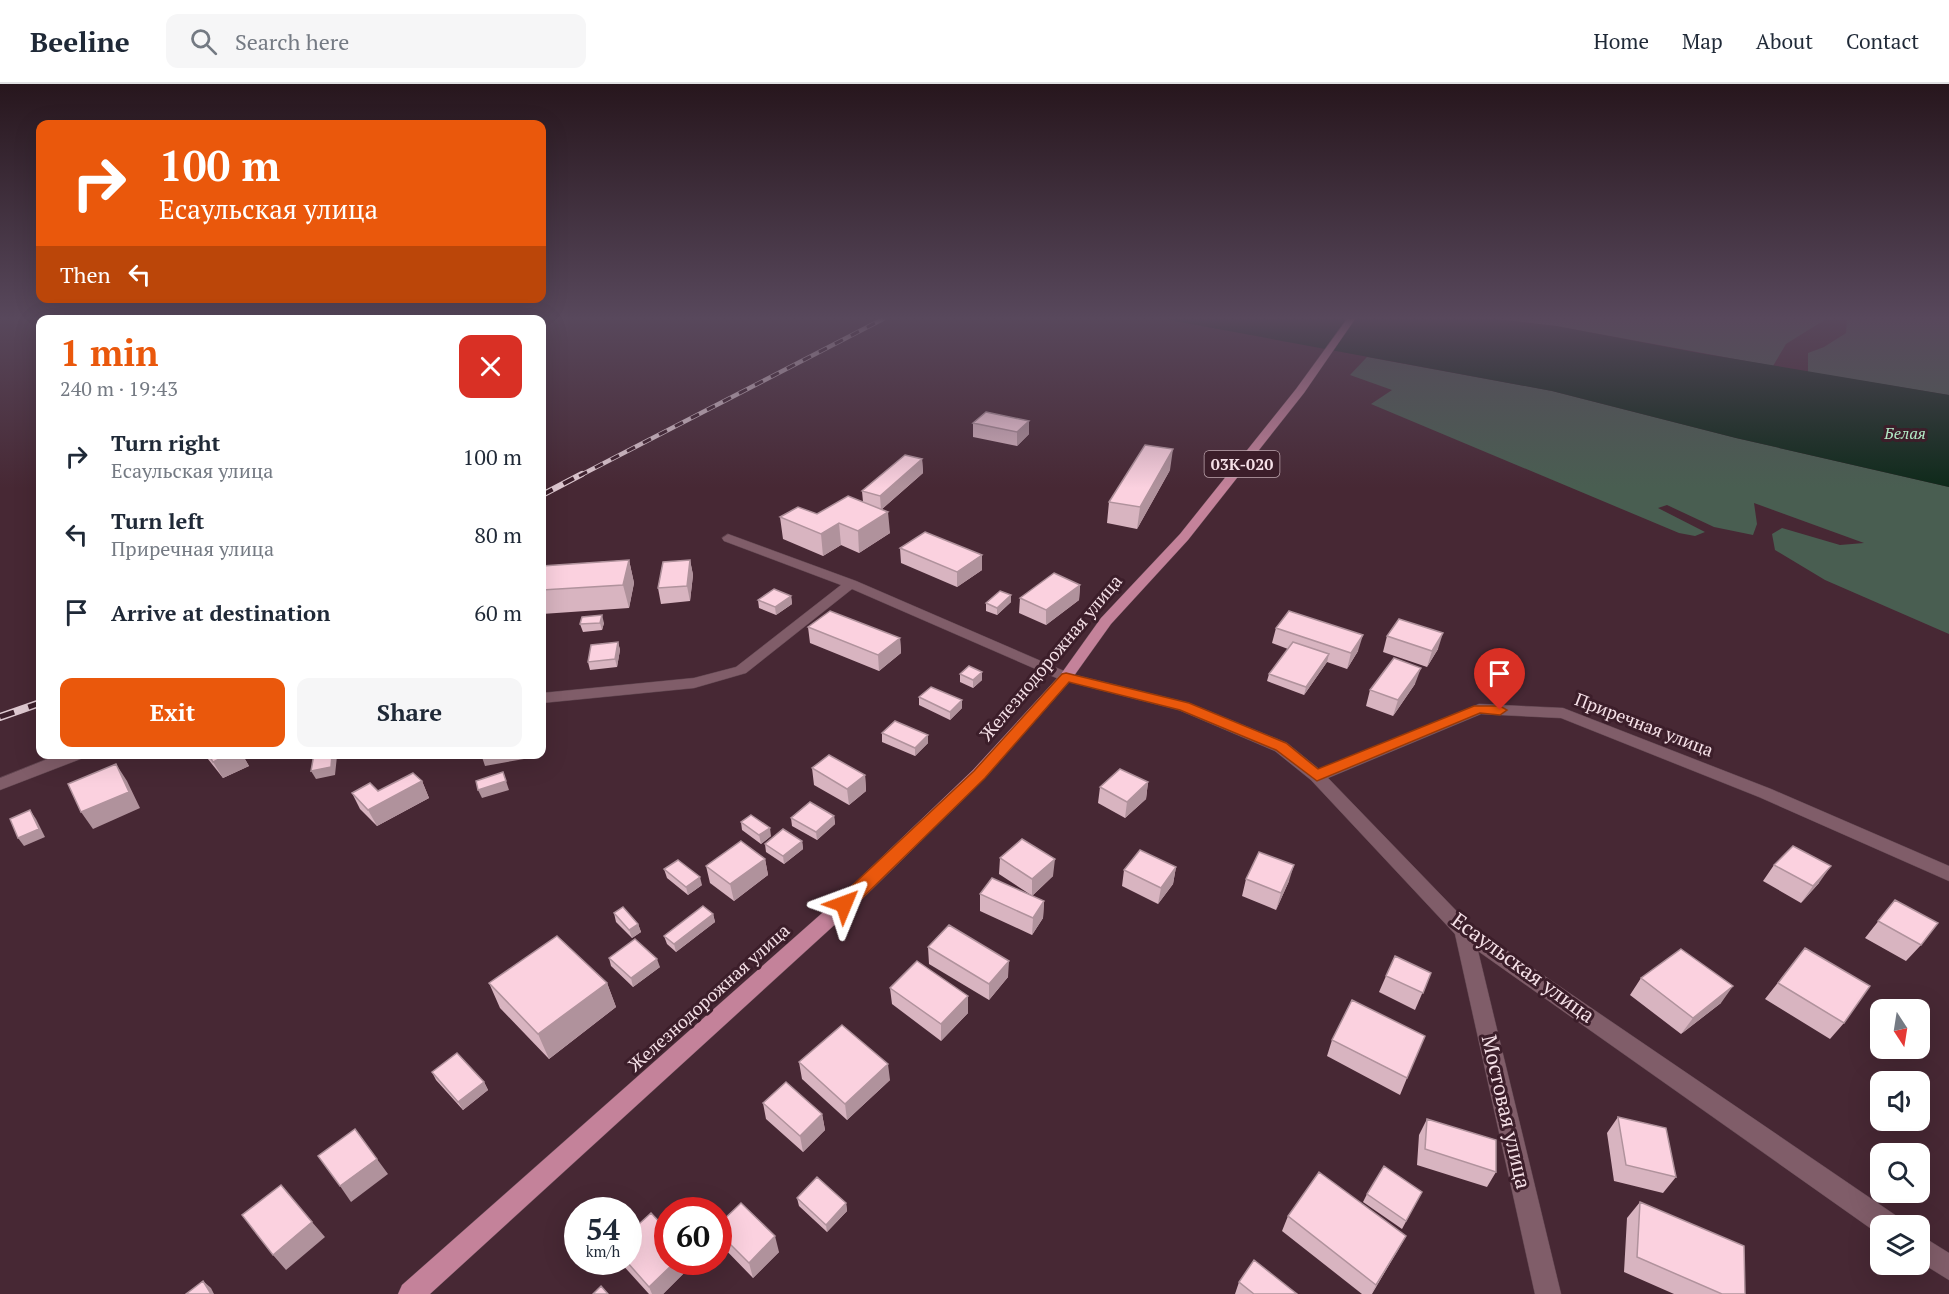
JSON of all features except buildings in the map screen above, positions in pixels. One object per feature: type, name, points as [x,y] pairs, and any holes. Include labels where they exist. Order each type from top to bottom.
[{"type":"main road","name":"Железнодорожная улица","points":[[411,1294],[844,904],[979,774],[1066,677],[1106,621],[1184,537],[1311,375]]},
{"type":"street","name":"Есаульская улица","points":[[728,538],[851,584],[1066,677],[1184,706],[1281,747],[1317,776],[1464,930],[1873,1215]]},
{"type":"street","points":[[546,698],[694,683],[741,670],[851,584]]},
{"type":"street","name":"Приречная улица","points":[[1317,776],[1479,709],[1563,713],[1765,794],[1949,874]]},
{"type":"street","points":[[0,784],[65,759]]},
{"type":"street","name":"Мостовая улица","points":[[1464,930],[1548,1294]]},
{"type":"street","points":[[1930,1254],[1949,1268]]},
{"type":"shaded area","points":[[1351,375],[1467,375],[1552,391],[1736,438],[1949,487],[1949,634],[1825,580],[1775,550],[1772,534],[1782,528],[1840,545],[1864,543],[1754,503],[1757,524],[1753,535],[1714,527],[1667,505],[1658,508],[1705,532],[1695,536],[1679,533],[1371,404],[1392,390]]},
{"type":"shaded area","points":[[1829,375],[1949,375],[1949,395]]},
{"type":"water","name":"Белая","points":[[1468,375],[1833,375],[1949,395],[1949,487],[1736,438],[1552,391]]},
{"type":"railway","points":[[579,476],[774,375]]},
{"type":"railway","points":[[546,493],[582,474]]},
{"type":"railway","points":[[0,717],[36,704]]},
{"type":"route","points":[[844,904],[979,774],[1066,677],[1184,706],[1281,747],[1317,776],[1479,709],[1500,710]]}]
